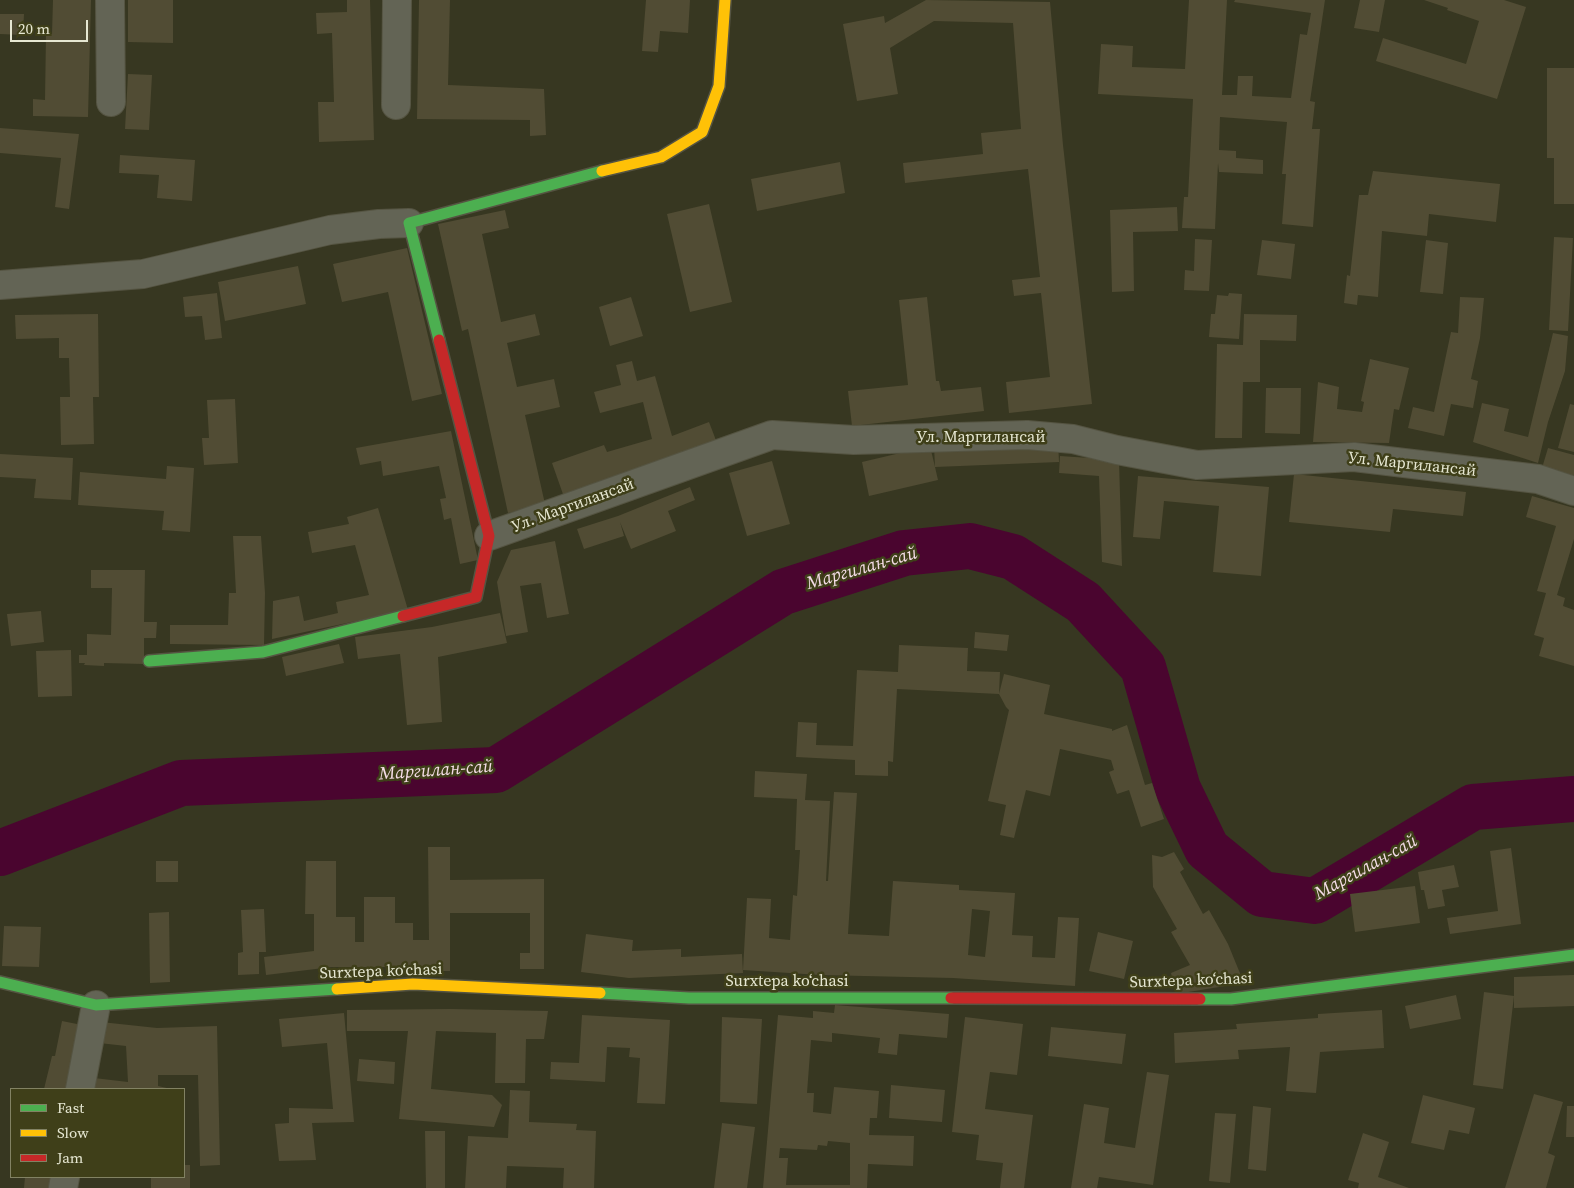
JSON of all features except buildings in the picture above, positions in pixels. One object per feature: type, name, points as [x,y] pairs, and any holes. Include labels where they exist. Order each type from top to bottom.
[{"type":"street","points":[[110,0],[111,102]]},
{"type":"street","points":[[396,105],[397,0]]},
{"type":"street","points":[[0,285],[143,274],[330,230],[379,224],[409,223],[561,180],[661,157],[702,132],[719,86],[724,0]]},
{"type":"street","points":[[149,661],[263,652],[476,597],[489,536],[409,223]]},
{"type":"street","name":"Ул. Маргилансай","points":[[489,536],[772,435],[854,440],[1027,434],[1073,439],[1117,450],[1197,465],[1354,457],[1538,479],[1574,491]]},
{"type":"street","name":"Surxtepa koʻchasi","points":[[0,982],[96,1004],[413,984],[690,998],[1231,999],[1574,956]]},
{"type":"street","points":[[80,1088],[96,1004]]},
{"type":"waterway","name":"Маргилан-сай","points":[[0,853],[181,783],[496,770],[783,592],[904,553],[970,546],[1013,557],[1083,602],[1143,667],[1178,789],[1207,849],[1262,894],[1315,901],[1473,807],[1574,799]]},
{"type":"traffic: fast","points":[[439,340],[409,223],[602,171]]},
{"type":"traffic: fast","points":[[149,661],[263,652],[403,616]]},
{"type":"traffic: fast","points":[[1200,999],[1231,999],[1574,955]]},
{"type":"traffic: fast","points":[[0,982],[96,1005],[337,989]]},
{"type":"traffic: fast","points":[[600,993],[689,998],[951,998]]},
{"type":"traffic: slow","points":[[602,171],[661,157],[702,132],[719,86],[725,0]]},
{"type":"traffic: slow","points":[[337,989],[413,984],[600,993]]},
{"type":"traffic: jam","points":[[403,616],[476,597],[489,536],[439,340]]},
{"type":"traffic: jam","points":[[951,998],[1200,999]]}]
